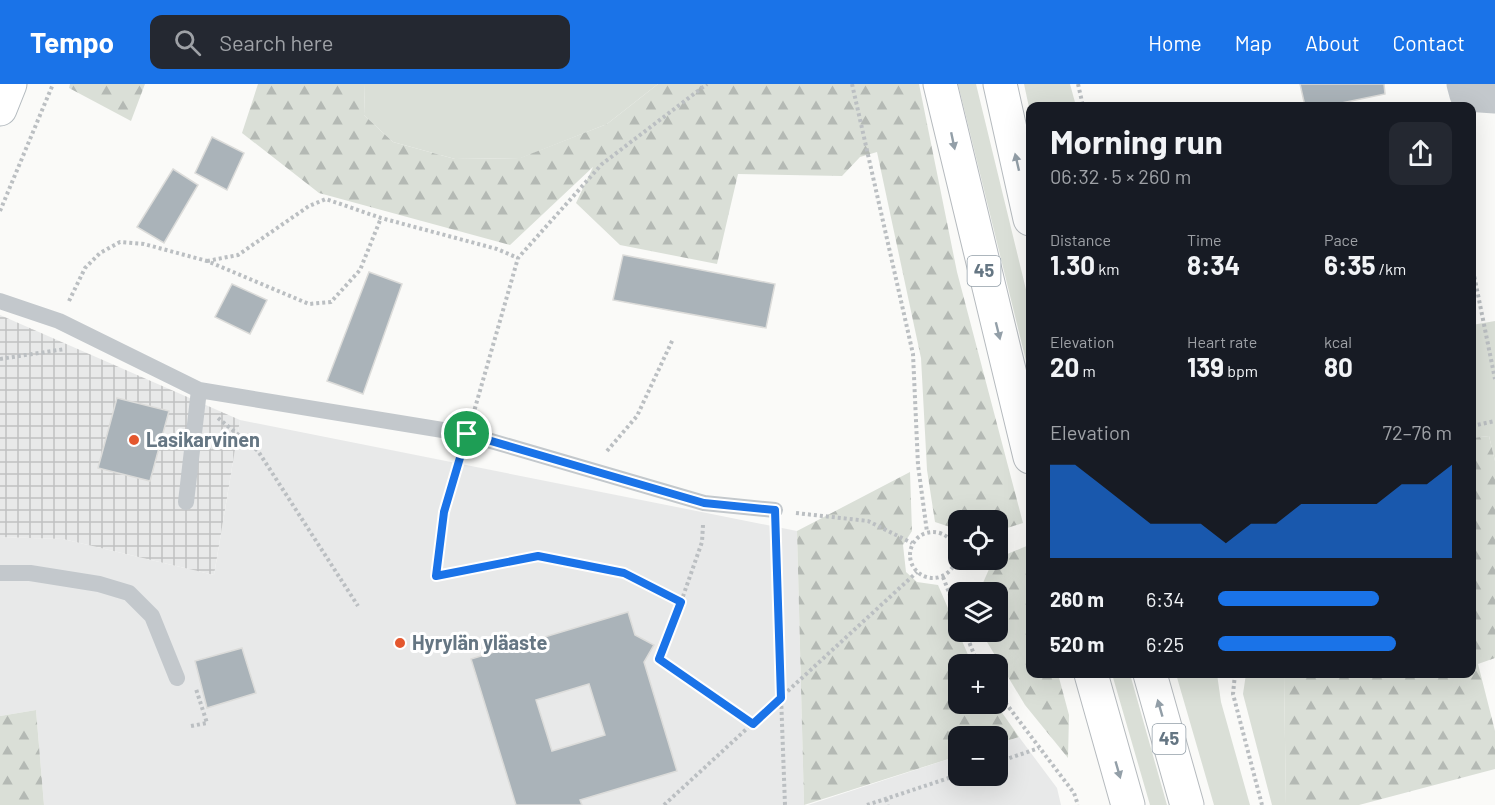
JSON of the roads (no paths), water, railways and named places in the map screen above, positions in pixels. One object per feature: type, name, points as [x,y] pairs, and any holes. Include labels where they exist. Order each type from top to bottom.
[{"type":"main road","points":[[0,109],[10,84]]},
{"type":"main road","name":"45","points":[[940,84],[1026,440]]},
{"type":"main road","points":[[1000,84],[1026,201]]},
{"type":"main road","points":[[1092,678],[1128,805]]},
{"type":"main road","name":"45","points":[[1151,678],[1187,805]]},
{"type":"street","points":[[1463,84],[1466,95],[1495,97]]},
{"type":"lane","points":[[0,301],[59,321],[200,390],[467,434],[704,503],[775,510]]},
{"type":"lane","points":[[186,502],[200,390]]},
{"type":"lane","points":[[0,573],[30,573],[99,584],[129,593],[152,616],[177,678]]},
{"type":"place","name":"Lasikarvinen","points":[[134,440]]},
{"type":"place","name":"Hyrylän yläaste","points":[[400,643]]}]
